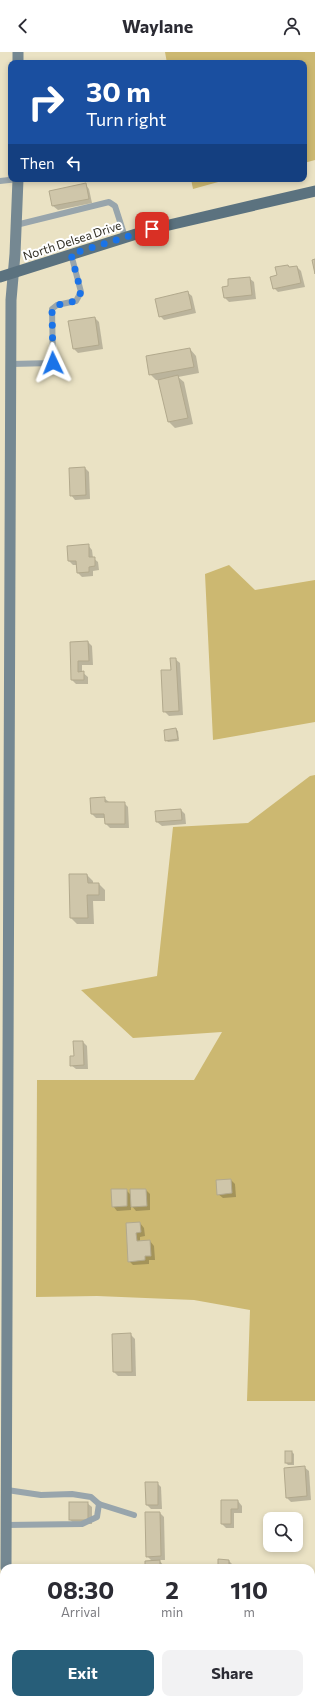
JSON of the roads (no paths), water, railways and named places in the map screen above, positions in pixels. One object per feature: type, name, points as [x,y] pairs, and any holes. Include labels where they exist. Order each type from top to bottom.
[{"type":"main road","points":[[6,1564],[4,1374],[11,300],[18,182]]},
{"type":"main road","name":"North Delsea Drive","points":[[0,277],[125,237],[192,219],[315,191]]},
{"type":"lane","points":[[16,225],[109,202],[115,206],[125,237]]},
{"type":"lane","points":[[11,364],[53,363],[52,310],[57,305],[76,301],[81,292],[71,254]]},
{"type":"lane","points":[[6,1490],[41,1495],[72,1494],[91,1497],[99,1504],[134,1515]]},
{"type":"lane","points":[[6,1525],[82,1524],[96,1517],[99,1504]]}]
